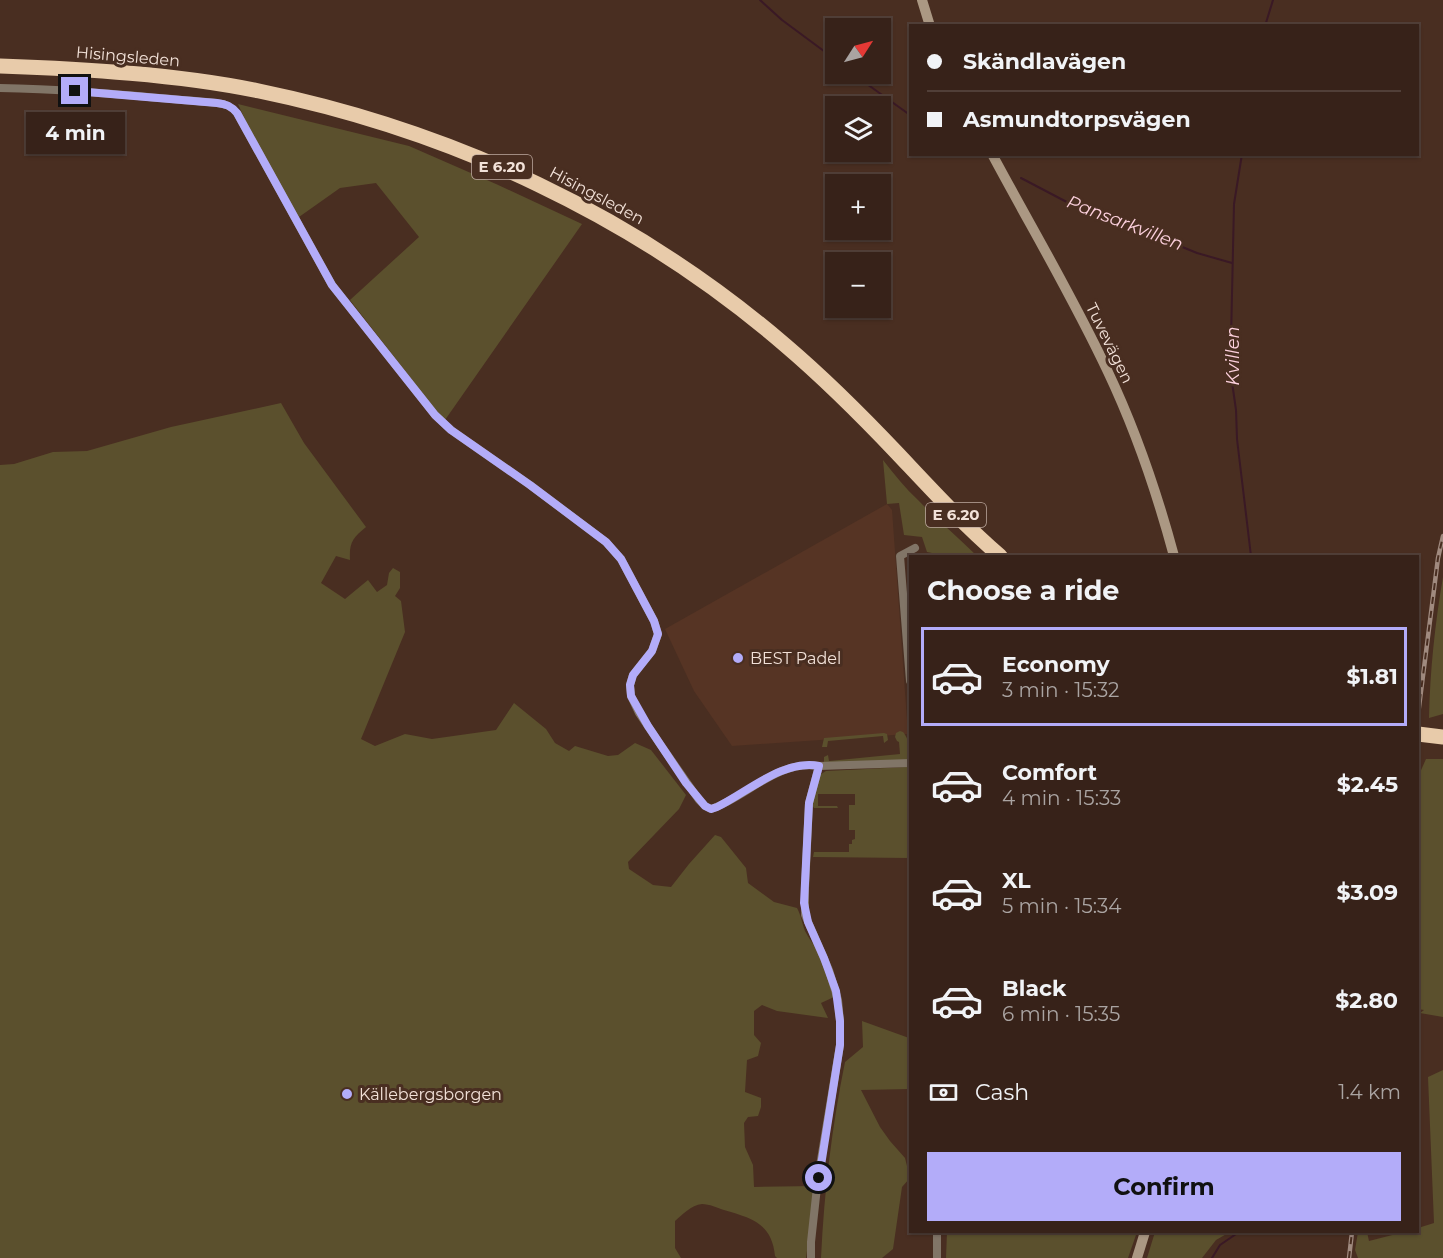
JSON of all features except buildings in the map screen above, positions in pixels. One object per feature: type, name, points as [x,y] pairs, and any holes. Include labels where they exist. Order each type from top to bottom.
[{"type":"highway","name":"Hisingsleden","points":[[0,66],[139,74],[257,90],[312,102],[395,127],[486,160],[528,179],[633,235],[751,317],[847,401],[959,519],[999,555]]},
{"type":"highway","points":[[1419,734],[1443,737]]},
{"type":"main road","points":[[922,0],[929,24]]},
{"type":"main road","name":"Tuvevägen","points":[[993,156],[1075,306],[1108,373],[1146,464],[1174,555]]},
{"type":"main road","points":[[1137,1258],[1146,1233]]},
{"type":"street","points":[[0,88],[54,89],[145,96],[217,103],[232,107],[332,285],[435,415],[451,430],[606,542],[621,559],[654,621],[658,634],[652,651],[633,675],[630,685],[631,696],[639,713],[705,806],[711,809],[787,769],[801,765],[909,763]]},
{"type":"street","points":[[909,668],[900,556],[915,548]]},
{"type":"street","points":[[811,1258],[819,1178],[840,1045],[836,991],[808,922],[804,903],[809,803],[819,766]]},
{"type":"street","points":[[936,1258],[937,1233]]},
{"type":"shaded area","points":[[238,104],[409,146],[582,224],[445,420],[350,300],[419,237],[376,183],[340,188],[299,217],[251,133]]},
{"type":"shaded area","points":[[281,403],[304,443],[366,527],[353,541],[350,560],[336,556],[321,583],[345,599],[368,580],[377,592],[387,585],[389,573],[393,568],[400,572],[400,588],[395,596],[401,601],[405,632],[361,739],[375,746],[405,734],[432,739],[496,730],[514,703],[546,729],[555,743],[569,751],[575,746],[608,756],[618,755],[635,743],[651,750],[686,795],[679,809],[628,862],[629,869],[653,885],[671,887],[715,835],[721,837],[746,868],[748,883],[774,902],[797,908],[834,997],[821,1003],[828,1018],[777,1011],[762,1005],[754,1011],[754,1035],[761,1043],[758,1056],[747,1060],[745,1092],[761,1098],[761,1107],[758,1116],[748,1117],[744,1123],[745,1147],[753,1165],[754,1187],[816,1186],[806,1258],[777,1258],[770,1236],[765,1229],[751,1219],[702,1204],[690,1208],[675,1221],[675,1248],[681,1258],[0,1258],[0,465],[14,464],[53,452],[87,451],[171,427]]},
{"type":"shaded area","points":[[883,460],[913,495],[976,555],[930,555],[932,553],[927,552],[922,537],[904,535],[899,503],[887,504]]},
{"type":"shaded area","points":[[887,504],[892,510],[908,734],[732,746],[694,691],[665,629]]},
{"type":"shaded area","points":[[1443,577],[1443,714],[1429,718],[1433,647]]},
{"type":"shaded area","points":[[903,732],[909,744],[907,760],[824,762],[824,757],[828,755],[829,761],[900,754],[896,733]]},
{"type":"shaded area","points":[[887,734],[888,740],[884,743],[883,736],[828,741],[827,747],[822,747],[824,738]]},
{"type":"shaded area","points":[[1426,759],[1443,759],[1443,1017],[1420,1013],[1424,1010],[1419,1009],[1419,775]]},
{"type":"shaded area","points":[[907,767],[909,769],[909,858],[813,857],[814,852],[849,852],[849,844],[852,844],[852,840],[855,839],[855,830],[849,830],[849,805],[855,805],[855,794],[818,794],[818,806],[837,806],[838,808],[814,808],[812,805],[818,776],[826,771]]},
{"type":"shaded area","points":[[862,1021],[909,1038],[909,1089],[861,1090],[880,1127],[905,1158],[909,1179],[902,1187],[893,1249],[882,1258],[821,1258],[829,1159],[840,1086],[845,1062],[863,1047]]},
{"type":"shaded area","points":[[1443,1070],[1443,1258],[1358,1258],[1355,1250],[1358,1233],[1367,1233],[1369,1241],[1400,1233],[1419,1233],[1419,1228],[1434,1223],[1428,1077]]},
{"type":"shaded area","points":[[947,1233],[1137,1233],[1128,1258],[946,1258]]},
{"type":"shaded area","points":[[1155,1233],[1228,1233],[1216,1240],[1202,1258],[1147,1258]]},
{"type":"waterway","name":"Pansarkvillen","points":[[760,0],[782,20],[825,52]]},
{"type":"waterway","name":"Kvillen","points":[[1266,24],[1273,0]]},
{"type":"waterway","name":"Pansarkvillen","points":[[867,84],[909,114]]},
{"type":"waterway","name":"Kvillen","points":[[1242,156],[1234,204],[1231,340],[1237,439],[1251,555]]},
{"type":"waterway","name":"Pansarkvillen","points":[[1021,178],[1082,210],[1197,253],[1232,263]]},
{"type":"waterway","name":"Kvillen","points":[[1212,1258],[1220,1245],[1238,1233]]},
{"type":"railway","points":[[1419,707],[1438,558],[1443,536]]},
{"type":"railway","points":[[1349,1258],[1352,1233]]},
{"type":"place","name":"BEST Padel","points":[[738,658]]},
{"type":"place","name":"Källebergsborgen","points":[[347,1094]]},
{"type":"route","points":[[75,91],[217,103],[232,107],[332,285],[435,415],[451,430],[606,542],[621,559],[654,621],[658,634],[652,651],[633,675],[630,685],[631,696],[639,713],[686,783],[705,806],[711,809],[717,807],[787,769],[801,765],[819,766],[809,803],[804,903],[805,915],[836,991],[840,1045],[819,1178]]}]
